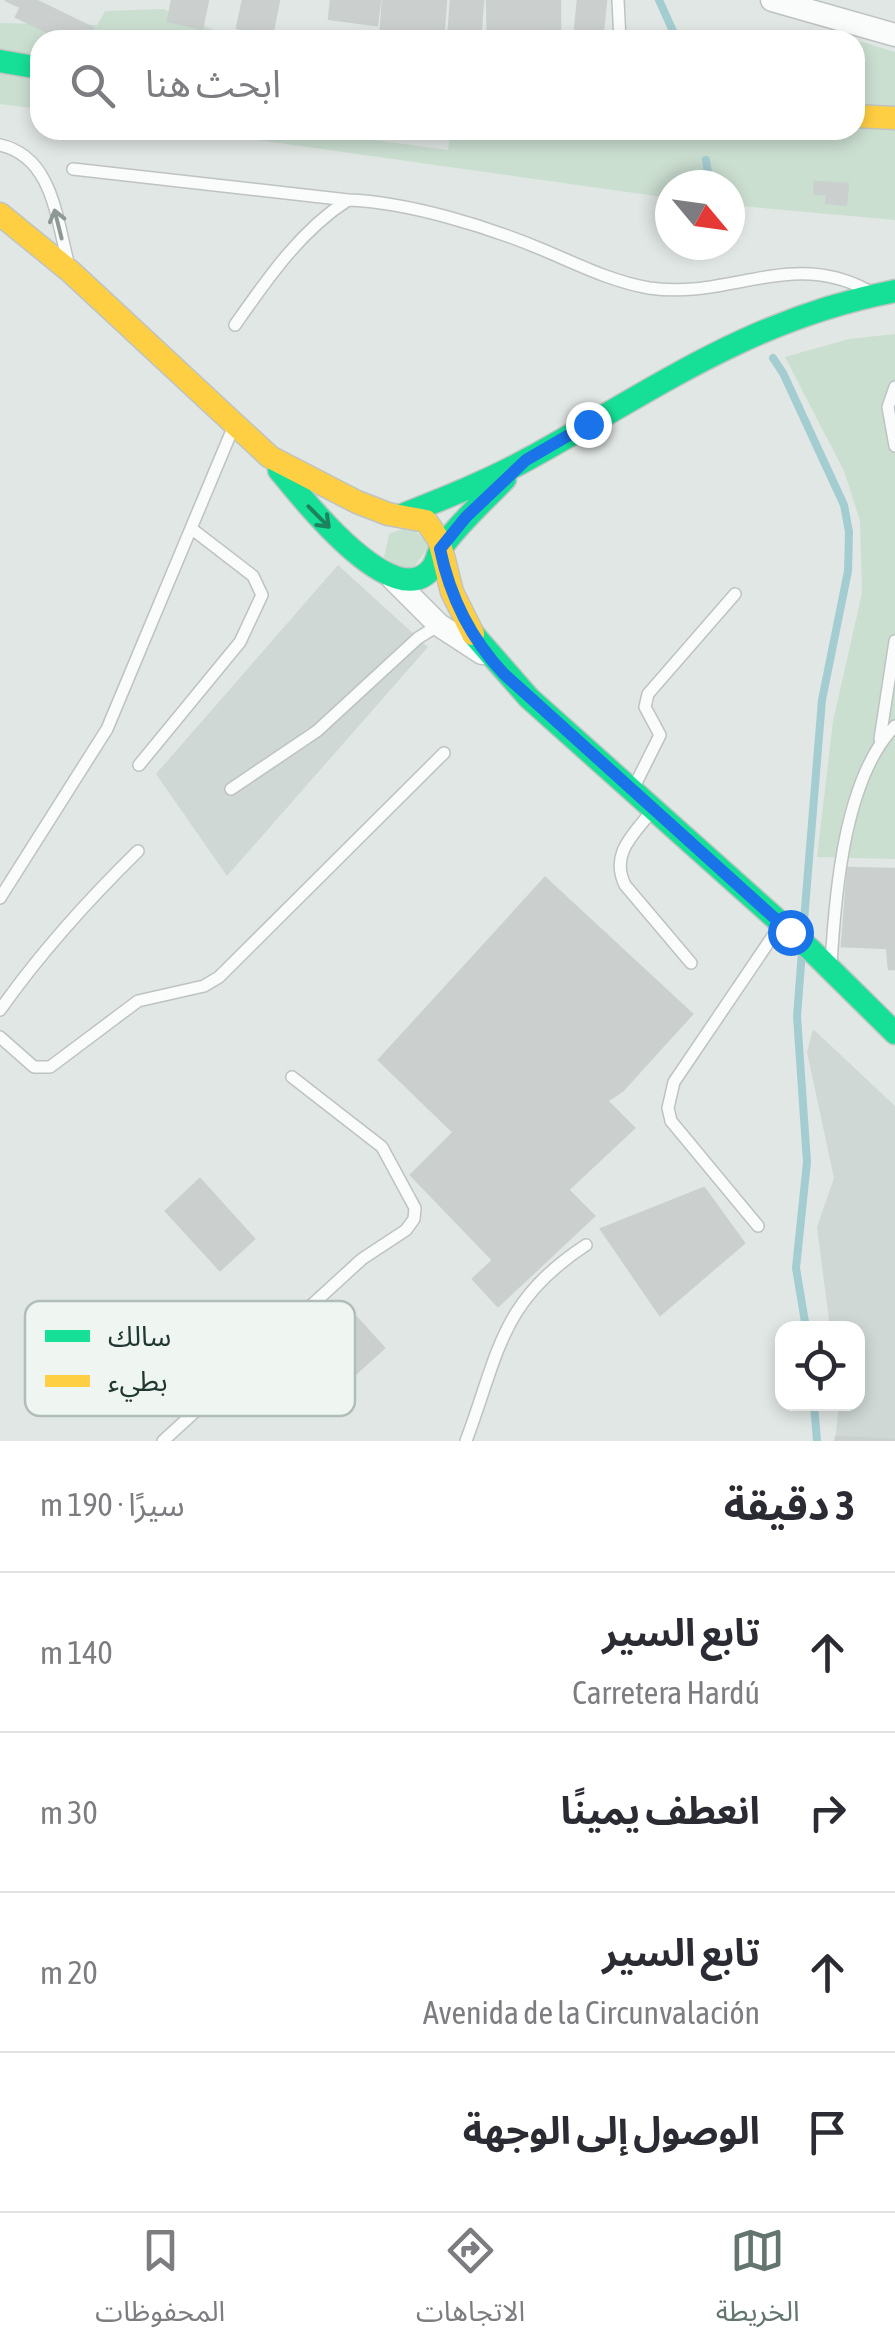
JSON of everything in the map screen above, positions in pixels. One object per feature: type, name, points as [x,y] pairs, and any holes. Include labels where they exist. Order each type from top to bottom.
[{"type":"main road","points":[[0,60],[30,66]]},
{"type":"main road","points":[[865,116],[895,118]]},
{"type":"main road","points":[[0,214],[70,272],[270,456],[318,518],[387,542],[720,350],[817,308],[885,292]]},
{"type":"main road","points":[[270,456],[330,491],[387,542],[414,580],[424,576],[466,517],[526,460]]},
{"type":"main road","points":[[387,542],[424,520],[438,538],[457,605],[486,656],[811,950],[895,1033]]},
{"type":"street","points":[[772,0],[893,31]]},
{"type":"street","points":[[387,542],[439,626],[486,656]]},
{"type":"lane","points":[[618,0],[620,30]]},
{"type":"lane","points":[[0,146],[18,149],[44,177],[70,272]]},
{"type":"lane","points":[[73,169],[386,201],[508,236],[598,274],[652,288],[696,290],[797,271],[838,277],[885,292]]},
{"type":"lane","points":[[236,325],[286,256],[315,224],[348,200]]},
{"type":"lane","points":[[895,387],[888,407],[895,446]]},
{"type":"lane","points":[[0,898],[106,729],[235,424]]},
{"type":"lane","points":[[139,765],[240,642],[262,595],[253,576],[192,529]]},
{"type":"lane","points":[[632,790],[660,735],[646,707],[648,694],[735,594]]},
{"type":"lane","points":[[231,788],[317,731],[418,638],[439,626]]},
{"type":"lane","points":[[880,744],[895,641]]},
{"type":"lane","points":[[830,969],[843,850],[864,775],[880,744],[895,726]]},
{"type":"lane","points":[[0,1037],[34,1067],[50,1067],[138,1001],[211,982],[444,752]]},
{"type":"lane","points":[[654,809],[621,852],[620,874],[624,885],[691,962]]},
{"type":"lane","points":[[0,1010],[83,905],[138,852]]},
{"type":"lane","points":[[758,1226],[671,1121],[668,1108],[674,1082],[786,928]]},
{"type":"lane","points":[[292,1077],[382,1146],[415,1208],[406,1230],[362,1259],[316,1301]]},
{"type":"lane","points":[[466,1441],[497,1346],[518,1306],[538,1282],[586,1245]]},
{"type":"lane","points":[[163,1441],[190,1416]]},
{"type":"shaded area","points":[[338,565],[428,647],[227,876],[156,774]]},
{"type":"shaded area","points":[[813,1029],[895,1106],[895,1441],[835,1441],[838,1411],[865,1411],[865,1321],[829,1321],[817,1227],[834,1178],[807,1052]]},
{"type":"green space","points":[[163,9],[214,30],[30,30],[30,108],[0,104],[0,23],[97,25],[105,11]]},
{"type":"green space","points":[[865,43],[895,52],[895,220],[745,206],[745,170],[655,170],[655,196],[258,140],[374,140],[448,150],[450,140],[865,140]]},
{"type":"green space","points":[[895,334],[895,859],[817,857],[833,721],[862,593],[860,521],[844,471],[785,357],[849,339]]},
{"type":"green space","points":[[410,526],[430,545],[409,574],[384,557],[389,534]]},
{"type":"building","points":[[5,0],[35,0],[93,28],[43,30],[16,17],[21,7]]},
{"type":"building","points":[[172,0],[208,0],[202,29],[168,21]]},
{"type":"building","points":[[243,0],[279,0],[273,30],[237,28]]},
{"type":"building","points":[[331,0],[380,0],[377,25],[329,19]]},
{"type":"building","points":[[383,0],[446,0],[444,30],[381,30]]},
{"type":"building","points":[[451,0],[483,0],[481,30],[449,30]]},
{"type":"building","points":[[487,0],[560,0],[560,30],[488,30]]},
{"type":"building","points":[[578,0],[606,0],[603,30],[575,30]]},
{"type":"building","points":[[815,182],[848,184],[846,205],[826,203],[827,194],[814,194]]},
{"type":"building","points":[[848,868],[888,869],[887,948],[842,946]]},
{"type":"building","points":[[888,869],[895,869],[895,969],[889,969],[887,948]]},
{"type":"building","points":[[545,878],[692,1014],[623,1090],[475,955]]},
{"type":"building","points":[[475,955],[623,1090],[607,1101],[634,1128],[540,1216],[379,1060]]},
{"type":"building","points":[[454,1132],[540,1216],[493,1260],[411,1175]]},
{"type":"building","points":[[200,1179],[254,1239],[220,1270],[166,1211]]},
{"type":"building","points":[[704,1188],[744,1243],[660,1315],[601,1229]]},
{"type":"building","points":[[568,1190],[594,1216],[498,1306],[473,1279]]},
{"type":"building","points":[[355,1320],[384,1348],[355,1374]]},
{"type":"building","points":[[836,1437],[895,1440],[895,1441],[835,1441]]},
{"type":"waterway","points":[[659,0],[672,30]]},
{"type":"waterway","points":[[706,160],[708,170]]},
{"type":"waterway","points":[[773,358],[844,505],[849,532],[848,571],[822,700],[803,933]]},
{"type":"waterway","points":[[802,952],[797,1016],[807,1162],[796,1268],[805,1321]]},
{"type":"waterway","points":[[815,1411],[817,1441]]},
{"type":"traffic: fast","points":[[0,61],[30,66]]},
{"type":"traffic: fast","points":[[402,515],[513,467],[748,338],[842,303],[895,291]]},
{"type":"traffic: fast","points":[[279,470],[350,548],[396,577],[416,579],[432,568],[449,538],[505,479]]},
{"type":"traffic: fast","points":[[473,634],[529,698],[811,950],[895,1033]]},
{"type":"traffic: slow","points":[[865,116],[895,118]]},
{"type":"traffic: slow","points":[[0,214],[71,272],[270,457],[357,502],[388,514],[426,521],[439,540],[452,592],[473,634]]},
{"type":"route","points":[[588,424],[526,460],[466,517],[440,549],[452,594],[486,656],[504,674],[790,932]]}]
